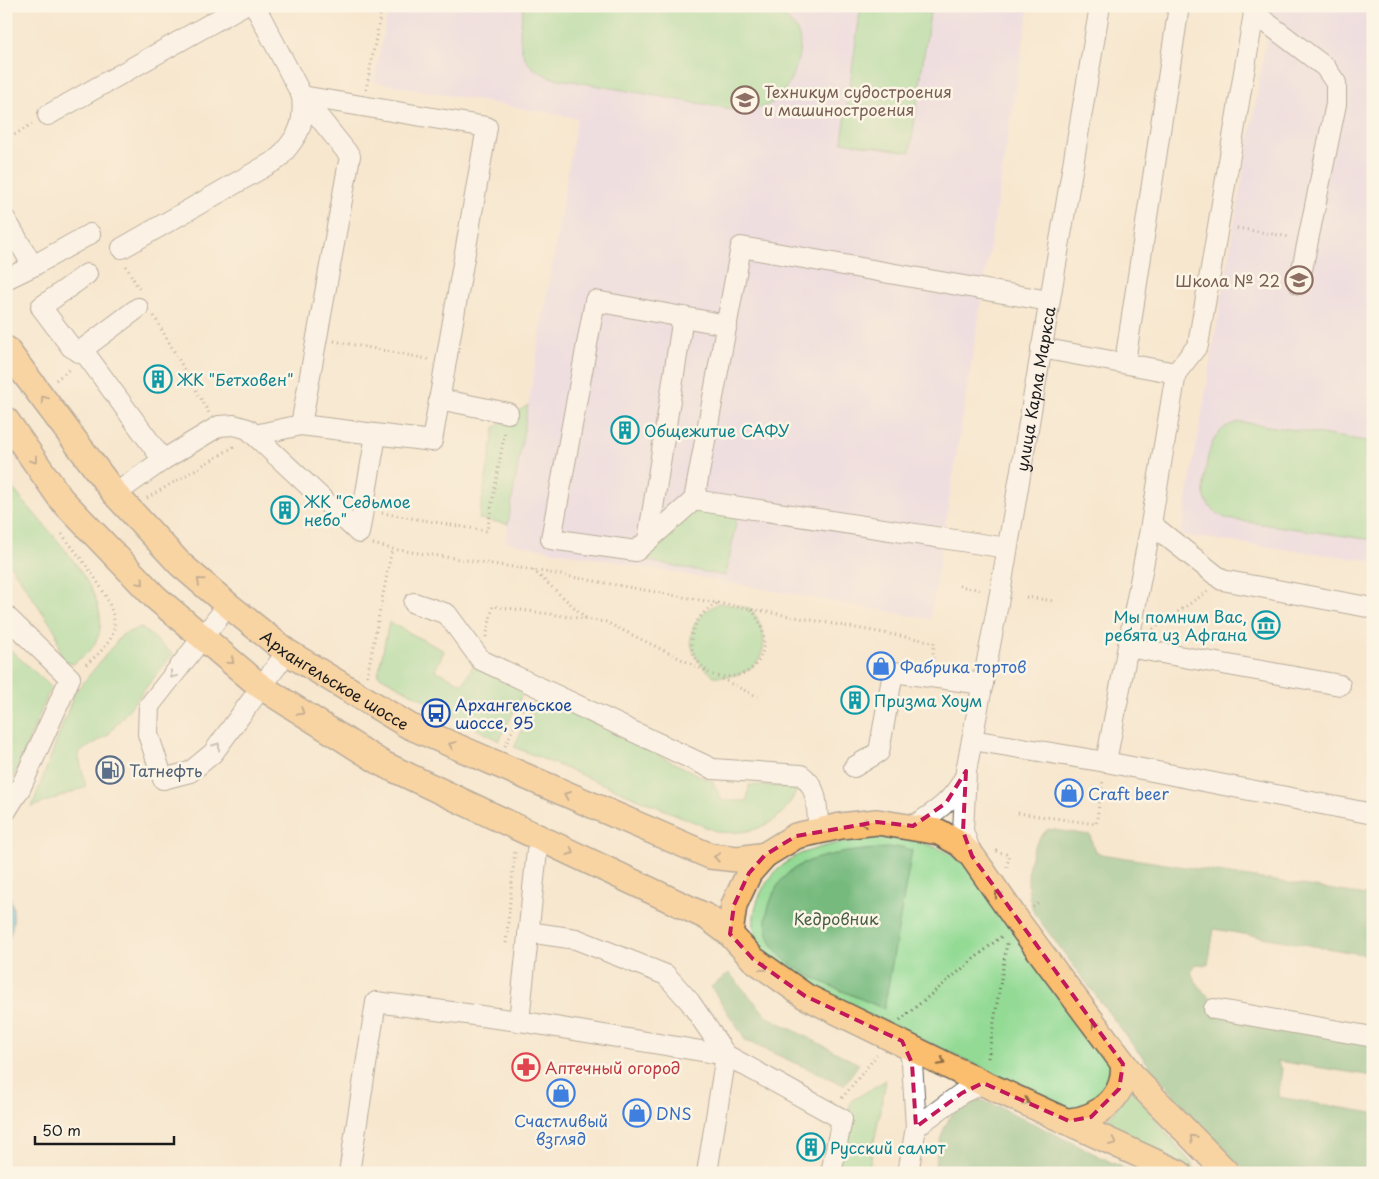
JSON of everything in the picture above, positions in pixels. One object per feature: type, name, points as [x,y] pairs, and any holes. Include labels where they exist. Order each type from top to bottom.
[{"type":"main road","name":"Архангельское шоссе","points":[[6,349],[115,494],[180,564],[287,652],[409,726],[710,856],[736,859],[765,855]]},
{"type":"main road","points":[[6,420],[61,499],[155,597],[260,686],[383,764],[707,917],[730,934],[753,959],[805,996],[898,1033],[983,1082],[1179,1173]]},
{"type":"main road","points":[[730,934],[734,905],[749,873],[765,855],[796,836],[877,822],[913,826],[939,832],[980,853],[1018,922],[1112,1046],[1123,1064],[1135,1079],[1227,1173]]},
{"type":"main road","points":[[1069,1121],[1091,1118],[1109,1102],[1122,1083],[1123,1064]]},
{"type":"street","points":[[48,115],[242,6]]},
{"type":"street","points":[[254,6],[302,96],[350,156],[301,425]]},
{"type":"street","name":"улица Карла Маркса","points":[[966,771],[1007,548],[1100,6]]},
{"type":"street","points":[[1124,362],[1179,6]]},
{"type":"street","points":[[1106,762],[1152,524],[1176,373],[1198,345],[1252,10],[1324,67],[1336,83],[1336,104],[1299,284]]},
{"type":"street","points":[[255,435],[301,425],[432,441],[487,127],[302,96]]},
{"type":"street","points":[[122,248],[278,159],[295,140],[304,117],[302,96]]},
{"type":"street","points":[[6,220],[33,266]]},
{"type":"street","points":[[6,280],[90,234]]},
{"type":"street","points":[[727,325],[595,302],[551,539],[636,552],[694,500],[727,325],[741,247],[1049,301]]},
{"type":"street","points":[[87,274],[41,307],[71,347],[83,354],[163,460]]},
{"type":"street","points":[[83,354],[144,306]]},
{"type":"street","points":[[648,540],[683,317]]},
{"type":"street","points":[[1041,348],[1176,373]]},
{"type":"street","points":[[439,399],[508,413]]},
{"type":"street","points":[[115,494],[163,460],[219,426],[234,425],[248,429],[255,435],[359,533]]},
{"type":"street","points":[[359,533],[376,435]]},
{"type":"street","points":[[694,500],[1007,548]]},
{"type":"street","points":[[1152,524],[1222,580],[1373,608]]},
{"type":"street","points":[[414,603],[447,614],[481,660],[713,769],[801,775],[810,781],[815,792],[819,831]]},
{"type":"street","points":[[228,605],[149,706],[148,734],[163,779],[190,772],[212,753],[287,652]]},
{"type":"street","points":[[6,616],[70,678],[20,790],[6,811]]},
{"type":"street","points":[[1128,647],[1340,685]]},
{"type":"street","points":[[854,768],[878,752],[893,672],[983,684]]},
{"type":"street","points":[[972,740],[1106,762],[1373,814]]},
{"type":"street","points":[[913,826],[937,812],[946,803],[960,786],[966,771]]},
{"type":"street","points":[[966,771],[963,831],[980,853]]},
{"type":"street","points":[[519,1021],[537,851],[541,838]]},
{"type":"street","points":[[528,932],[576,939],[666,975],[690,1002],[726,1055],[707,1173]]},
{"type":"street","points":[[349,1173],[376,1002],[519,1021],[726,1055],[842,1119],[831,1173]]},
{"type":"street","points":[[1214,1009],[1373,1037]]},
{"type":"street","points":[[898,1033],[910,1054],[912,1063],[916,1127],[908,1173]]},
{"type":"street","points":[[916,1127],[962,1093],[983,1082]]},
{"type":"path","points":[[363,105],[382,6]]},
{"type":"path","points":[[6,140],[48,115]]},
{"type":"path","points":[[1218,227],[1308,240]]},
{"type":"path","points":[[122,248],[121,258],[144,306],[206,410],[219,426]]},
{"type":"path","points":[[318,338],[445,363]]},
{"type":"path","points":[[54,381],[83,354]]},
{"type":"path","points":[[376,512],[487,531],[508,413]]},
{"type":"path","points":[[139,502],[255,435]]},
{"type":"path","points":[[57,526],[110,603],[114,628],[102,652],[70,678]]},
{"type":"path","points":[[359,533],[370,543],[392,549],[533,570],[934,642]]},
{"type":"path","points":[[365,685],[392,549]]},
{"type":"path","points":[[533,570],[586,619]]},
{"type":"path","points":[[1128,647],[1222,580]]},
{"type":"path","points":[[959,586],[986,591]]},
{"type":"path","points":[[1026,596],[1054,601]]},
{"type":"path","points":[[718,603],[700,614],[693,625],[691,637],[691,649],[696,660],[714,676],[738,676],[758,662],[764,650],[765,638],[763,627],[750,608]]},
{"type":"path","points":[[481,660],[493,606],[606,622],[758,697]]},
{"type":"path","points":[[505,747],[535,685]]},
{"type":"path","points":[[1018,813],[1096,824],[1106,762]]},
{"type":"path","points":[[506,950],[516,842]]},
{"type":"path","points":[[980,853],[1009,856]]},
{"type":"path","points":[[898,1033],[1010,930]]},
{"type":"path","points":[[988,1058],[1008,940]]},
{"type":"path","points":[[830,1112],[879,1052]]},
{"type":"highlighted area","points":[[966,771],[963,831],[972,856],[1123,1064],[1119,1089],[1091,1117],[1069,1121],[983,1083],[962,1093],[916,1127],[912,1063],[902,1041],[805,996],[753,959],[730,934],[734,905],[749,873],[765,855],[796,836],[877,822],[913,826],[946,803]]},
{"type":"shaded area","points":[[389,6],[1029,6],[930,619],[505,542],[577,118],[374,82]]},
{"type":"shaded area","name":"Школа № 22","points":[[1272,6],[1373,6],[1373,561],[1181,535]]},
{"type":"green space","points":[[524,6],[763,6],[773,10],[790,22],[797,31],[800,48],[795,70],[778,98],[765,106],[742,111],[549,77],[529,64],[522,50],[520,28]]},
{"type":"green space","points":[[861,6],[883,6],[930,13],[910,152],[842,142]]},
{"type":"green space","points":[[528,405],[508,524],[479,519],[495,427]]},
{"type":"green space","points":[[1242,422],[1373,442],[1373,540],[1227,519],[1212,509],[1205,498],[1204,492],[1208,456],[1219,433],[1232,424]]},
{"type":"green space","points":[[6,479],[71,557],[97,602],[101,624],[95,643],[88,652],[73,664],[61,659],[56,632],[9,563],[6,554]]},
{"type":"green space","points":[[693,508],[737,517],[726,576],[648,561],[652,544]]},
{"type":"green space","points":[[719,603],[750,608],[759,621],[763,634],[763,646],[760,657],[753,666],[743,672],[730,676],[714,676],[696,657],[692,648],[693,628],[698,619],[707,610]]},
{"type":"green space","points":[[389,622],[444,651],[435,670],[463,684],[474,664],[525,689],[499,741],[378,675]]},
{"type":"green space","points":[[141,627],[173,654],[108,735],[78,753],[86,787],[32,807],[74,694],[122,635]]},
{"type":"green space","points":[[6,646],[51,687],[12,781],[6,789]]},
{"type":"green space","points":[[538,696],[713,782],[722,801],[747,801],[749,785],[798,787],[785,810],[767,825],[744,831],[718,832],[514,747]]},
{"type":"green space","points":[[1048,829],[1090,835],[1094,850],[1101,854],[1373,896],[1373,956],[1214,929],[1208,965],[1195,964],[1191,970],[1193,977],[1203,991],[1227,1015],[1373,1042],[1373,1076],[1277,1061],[1282,1069],[1278,1097],[1373,1113],[1373,1173],[1250,1173],[1220,1151],[1135,1048],[1034,913],[1029,892],[1029,868],[1035,846]]},
{"type":"green space","points":[[892,837],[929,845],[955,856],[963,862],[1105,1051],[1114,1072],[1106,1097],[1076,1112],[796,980],[767,956],[760,946],[755,932],[754,918],[762,890],[781,866],[806,852],[838,843]]},
{"type":"green space","name":"Кедровник","points":[[901,847],[912,850],[884,1009],[808,975],[785,960],[776,951],[770,939],[766,919],[776,888],[785,876],[809,861],[840,853]]},
{"type":"green space","points":[[729,973],[768,1017],[859,1064],[844,1085],[746,1041],[711,987]]},
{"type":"green space","points":[[886,1080],[868,1173],[837,1173],[851,1101]]},
{"type":"green space","points":[[1131,1089],[1199,1173],[1096,1127],[1110,1117]]},
{"type":"green space","points":[[981,1100],[1002,1108],[1133,1173],[934,1173],[941,1138],[953,1113],[961,1106]]},
{"type":"water","points":[[6,887],[12,902],[14,916],[12,930],[6,945]]},
{"type":"place","name":"Техникум судостроения и машиностроения","points":[[745,100]]},
{"type":"place","name":"Школа № 22","points":[[1299,280]]},
{"type":"place","name":"ЖК \"Бетховен\"","points":[[158,379]]},
{"type":"place","name":"Общежитие САФУ","points":[[625,430]]},
{"type":"place","name":"ЖК \"Седьмое небо\"","points":[[285,510]]},
{"type":"place","name":"Мы помним Вас, ребята из Афгана","points":[[1266,625]]},
{"type":"place","name":"Фабрика тортов","points":[[881,666]]},
{"type":"place","name":"Призма Хоум","points":[[855,700]]},
{"type":"place","name":"Архангельское шоссе, 95","points":[[436,713]]},
{"type":"place","name":"Татнефть","points":[[110,770]]},
{"type":"place","name":"Craft beer","points":[[1069,793]]},
{"type":"place","name":"Аптечный огород","points":[[526,1067]]},
{"type":"place","name":"Счастливый взгляд","points":[[561,1093]]},
{"type":"place","name":"DNS","points":[[637,1113]]},
{"type":"place","name":"Русский салют","points":[[811,1147]]}]
